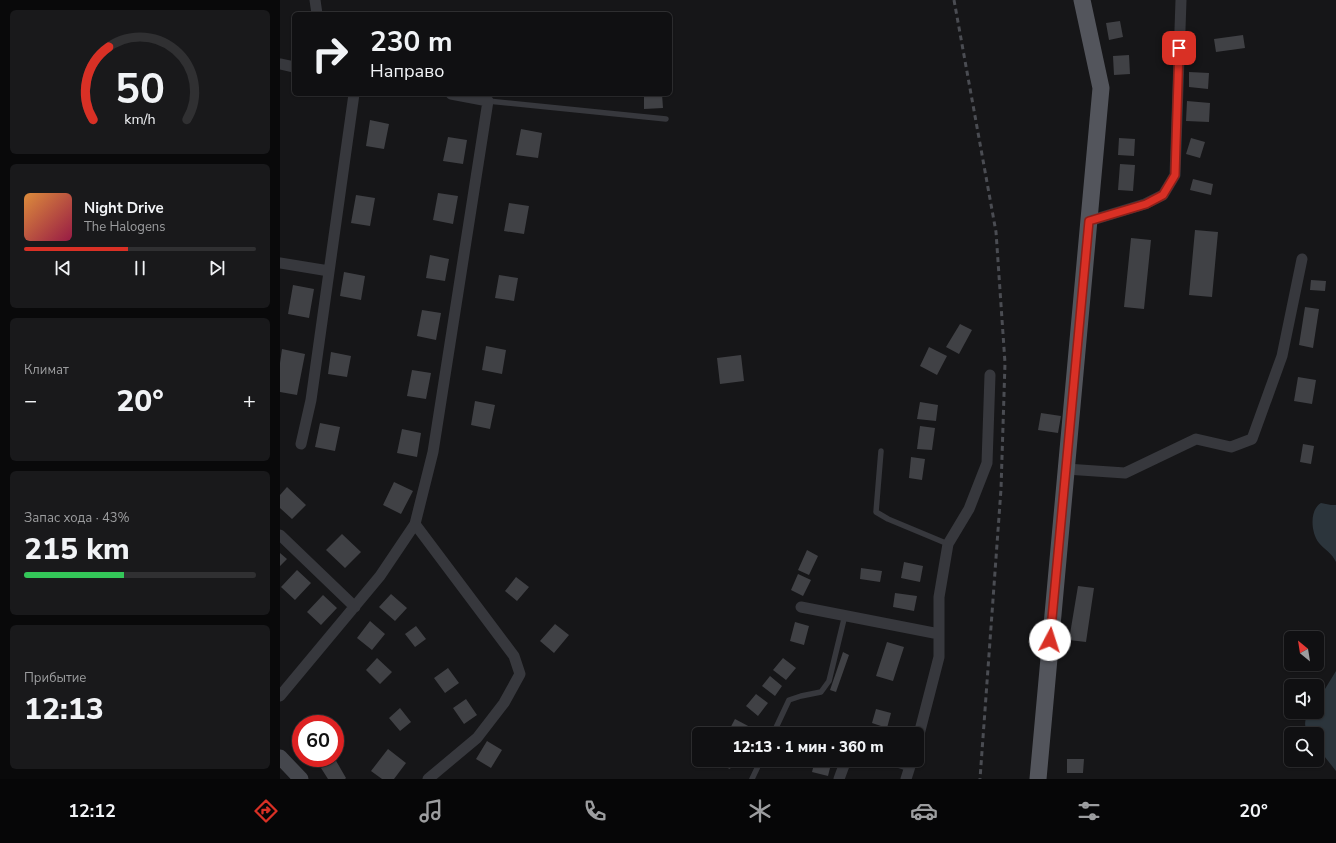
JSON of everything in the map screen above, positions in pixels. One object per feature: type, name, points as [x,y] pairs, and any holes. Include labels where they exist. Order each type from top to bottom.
[{"type":"main road","points":[[1038,779],[1101,88],[1082,0]]},
{"type":"street","points":[[315,0],[316,12]]},
{"type":"street","points":[[1089,221],[1146,204],[1163,195],[1175,175],[1180,0]]},
{"type":"street","points":[[280,64],[292,66]]},
{"type":"street","points":[[301,444],[311,400],[354,96]]},
{"type":"street","points":[[280,696],[380,576],[415,524],[433,452],[488,101],[462,96]]},
{"type":"street","points":[[1066,469],[1125,473],[1196,440],[1231,447],[1252,439],[1282,356],[1302,259]]},
{"type":"street","points":[[280,263],[329,271]]},
{"type":"street","points":[[921,727],[939,657],[939,597],[948,544],[969,509],[987,463],[990,375]]},
{"type":"street","points":[[415,524],[514,656],[520,674],[504,704],[478,738],[428,779]]},
{"type":"street","points":[[280,535],[355,607]]},
{"type":"street","points":[[801,607],[939,634]]},
{"type":"street","points":[[280,757],[301,779]]},
{"type":"street","points":[[839,779],[843,767]]},
{"type":"street","points":[[906,779],[910,767]]},
{"type":"lane","points":[[488,101],[666,118]]},
{"type":"lane","points":[[881,451],[876,512],[888,519],[948,544]]},
{"type":"lane","points":[[776,727],[789,700],[821,692],[829,681],[845,615]]},
{"type":"lane","points":[[752,779],[758,767]]},
{"type":"shaded area","points":[[1321,503],[1336,505],[1336,562],[1319,543],[1314,534],[1312,522],[1314,511]]},
{"type":"shaded area","points":[[1336,671],[1336,771],[1324,756],[1324,727],[1306,727],[1305,723],[1306,719],[1324,719],[1324,691]]},
{"type":"building","points":[[1120,21],[1123,37],[1109,40],[1106,23]]},
{"type":"building","points":[[1243,35],[1245,48],[1216,52],[1214,39]]},
{"type":"building","points":[[1129,55],[1130,74],[1114,75],[1113,56]]},
{"type":"building","points":[[1189,72],[1209,73],[1208,89],[1189,87]]},
{"type":"building","points":[[644,96],[662,96],[663,108],[644,109]]},
{"type":"building","points":[[1187,101],[1210,103],[1209,122],[1186,121]]},
{"type":"building","points":[[370,120],[389,124],[384,149],[366,146]]},
{"type":"building","points":[[521,129],[542,133],[538,158],[516,155]]},
{"type":"building","points":[[448,137],[467,140],[463,164],[443,161]]},
{"type":"building","points":[[1119,138],[1135,139],[1134,156],[1118,155]]},
{"type":"building","points":[[1191,138],[1205,142],[1200,158],[1186,154]]},
{"type":"building","points":[[1120,164],[1135,165],[1133,191],[1118,190]]},
{"type":"building","points":[[1193,179],[1213,184],[1211,195],[1190,190]]},
{"type":"building","points":[[438,193],[458,196],[453,224],[433,220]]},
{"type":"building","points":[[356,195],[375,198],[370,226],[351,223]]},
{"type":"building","points":[[509,203],[529,206],[524,234],[504,231]]},
{"type":"building","points":[[1195,230],[1218,232],[1212,297],[1189,295]]},
{"type":"building","points":[[1131,238],[1151,240],[1144,309],[1124,307]]},
{"type":"building","points":[[430,255],[449,259],[445,281],[426,278]]},
{"type":"building","points":[[344,272],[365,276],[361,300],[340,296]]},
{"type":"building","points":[[499,275],[518,278],[514,301],[495,298]]},
{"type":"building","points":[[1311,280],[1326,281],[1325,291],[1310,290]]},
{"type":"building","points":[[293,285],[314,289],[309,318],[288,314]]},
{"type":"building","points":[[1305,307],[1319,309],[1313,348],[1299,345]]},
{"type":"building","points":[[422,310],[441,313],[436,340],[417,336]]},
{"type":"building","points":[[960,324],[972,330],[959,354],[946,347]]},
{"type":"building","points":[[486,346],[506,350],[502,374],[482,370]]},
{"type":"building","points":[[929,347],[947,356],[937,375],[920,366]]},
{"type":"building","points":[[282,349],[305,354],[297,395],[280,392],[280,363]]},
{"type":"building","points":[[331,352],[351,356],[347,377],[328,374]]},
{"type":"building","points":[[741,355],[744,381],[720,384],[717,358]]},
{"type":"building","points":[[412,370],[431,373],[426,399],[407,396]]},
{"type":"building","points":[[1298,377],[1316,380],[1312,404],[1294,401]]},
{"type":"building","points":[[475,401],[495,405],[490,429],[471,425]]},
{"type":"building","points":[[920,402],[938,405],[936,421],[917,419]]},
{"type":"building","points":[[1041,413],[1061,416],[1058,433],[1038,430]]},
{"type":"building","points":[[320,423],[340,427],[335,451],[315,447]]},
{"type":"building","points":[[920,426],[935,428],[932,450],[917,449]]},
{"type":"building","points":[[402,429],[421,433],[417,457],[397,453]]},
{"type":"building","points":[[1303,444],[1314,446],[1311,464],[1300,462]]},
{"type":"building","points":[[911,457],[925,459],[922,480],[909,478]]},
{"type":"building","points":[[394,482],[413,491],[401,514],[383,505]]},
{"type":"building","points":[[287,487],[306,505],[292,519],[280,508],[280,495]]},
{"type":"building","points":[[342,534],[361,552],[345,568],[326,550]]},
{"type":"building","points":[[807,550],[818,556],[809,575],[798,570]]},
{"type":"building","points":[[280,553],[287,559],[280,566]]},
{"type":"building","points":[[904,562],[923,566],[920,582],[901,578]]},
{"type":"building","points":[[861,568],[882,571],[880,582],[860,579]]},
{"type":"building","points":[[297,570],[311,583],[295,600],[281,587]]},
{"type":"building","points":[[798,574],[811,580],[803,596],[791,590]]},
{"type":"building","points":[[516,577],[529,587],[517,601],[505,591]]},
{"type":"building","points":[[1078,586],[1094,588],[1086,642],[1069,640]]},
{"type":"building","points":[[895,593],[917,596],[914,611],[893,607]]},
{"type":"building","points":[[391,594],[407,608],[395,621],[379,607]]},
{"type":"building","points":[[323,595],[337,608],[321,625],[307,612]]},
{"type":"building","points":[[370,621],[385,634],[372,650],[357,638]]},
{"type":"building","points":[[795,622],[809,626],[804,645],[790,641]]},
{"type":"building","points":[[555,624],[569,635],[554,653],[540,641]]},
{"type":"building","points":[[416,626],[426,639],[415,647],[405,634]]},
{"type":"building","points":[[887,642],[904,647],[893,681],[876,676]]},
{"type":"building","points":[[843,652],[849,655],[836,692],[830,690]]},
{"type":"building","points":[[377,658],[392,672],[380,684],[366,670]]},
{"type":"building","points":[[783,658],[796,668],[786,680],[773,670]]},
{"type":"building","points":[[448,668],[459,683],[445,693],[434,678]]},
{"type":"building","points":[[770,676],[782,686],[775,696],[762,686]]},
{"type":"building","points":[[756,694],[768,703],[758,716],[746,706]]},
{"type":"building","points":[[466,699],[477,715],[464,724],[453,708]]},
{"type":"building","points":[[400,708],[411,722],[400,731],[389,718]]},
{"type":"building","points":[[876,709],[891,713],[887,727],[872,723]]},
{"type":"building","points":[[735,719],[750,727],[731,727]]},
{"type":"building","points":[[487,741],[502,750],[491,768],[476,759]]},
{"type":"building","points":[[388,749],[406,763],[394,779],[382,779],[371,771]]},
{"type":"building","points":[[1067,759],[1084,759],[1083,773],[1067,773]]},
{"type":"building","points":[[340,767],[346,778],[328,779],[321,768]]},
{"type":"building","points":[[813,767],[830,767],[828,776],[812,772]]},
{"type":"railway","points":[[954,0],[996,232],[1005,363],[1001,489],[980,779]]},
{"type":"route","points":[[1050,640],[1089,221],[1146,204],[1163,195],[1175,175],[1179,48]]}]
